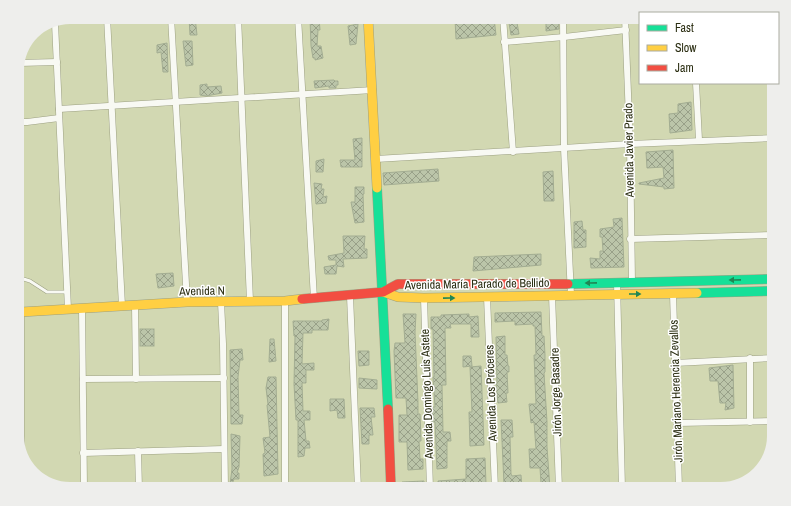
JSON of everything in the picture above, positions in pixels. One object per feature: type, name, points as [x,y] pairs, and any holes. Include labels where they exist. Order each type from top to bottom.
[{"type":"street","points":[[107,24],[113,106],[122,306]]},
{"type":"street","points":[[171,24],[187,302]]},
{"type":"street","points":[[238,24],[250,301]]},
{"type":"street","points":[[298,24],[314,299]]},
{"type":"street","points":[[368,24],[383,292],[391,482]]},
{"type":"street","points":[[503,24],[513,152]]},
{"type":"street","points":[[563,24],[564,148],[571,295]]},
{"type":"street","name":"Avenida Javier Prado","points":[[626,24],[630,144],[630,239],[632,282]]},
{"type":"street","points":[[55,26],[68,309]]},
{"type":"street","points":[[504,42],[626,30]]},
{"type":"street","points":[[25,63],[57,62]]},
{"type":"street","points":[[696,84],[699,140]]},
{"type":"street","points":[[59,110],[242,98],[302,96],[373,90]]},
{"type":"street","points":[[24,122],[59,118]]},
{"type":"street","points":[[376,159],[699,140],[767,138]]},
{"type":"street","points":[[630,239],[767,235]]},
{"type":"street","name":"Avenida María Parado de Bellido","points":[[383,292],[398,284],[571,284],[767,279]]},
{"type":"street","points":[[617,283],[622,482]]},
{"type":"street","name":"Avenida María Parado de Bellido","points":[[383,292],[398,297],[424,298],[767,291]]},
{"type":"street","name":"Avenida N","points":[[24,312],[187,302],[285,301],[383,292]]},
{"type":"street","name":"Jirón Mariano Herencia Zevallos","points":[[673,294],[680,482]]},
{"type":"street","name":"Jirón Jorge Basadre","points":[[552,295],[559,482]]},
{"type":"street","points":[[350,296],[358,482]]},
{"type":"street","name":"Avenida Los Próceres","points":[[487,297],[495,482]]},
{"type":"street","name":"Avenida Domingo Luis Astete","points":[[424,298],[430,482]]},
{"type":"street","points":[[285,301],[285,482]]},
{"type":"street","points":[[222,302],[225,482]]},
{"type":"street","points":[[135,305],[136,379]]},
{"type":"street","points":[[82,308],[84,482]]},
{"type":"street","points":[[750,358],[750,422]]},
{"type":"street","points":[[676,363],[767,358]]},
{"type":"street","points":[[83,379],[224,378]]},
{"type":"street","points":[[678,423],[767,421]]},
{"type":"street","points":[[83,453],[224,449]]},
{"type":"street","points":[[138,451],[139,482]]},
{"type":"lane","points":[[24,279],[30,280],[47,292],[67,292]]},
{"type":"building","points":[[189,24],[196,24],[197,35],[190,35]]},
{"type":"building","points":[[310,24],[320,24],[317,46],[321,46],[323,58],[315,60],[315,58],[313,58]]},
{"type":"building","points":[[358,24],[356,44],[350,45],[348,26]]},
{"type":"building","points":[[455,24],[495,24],[496,35],[456,39]]},
{"type":"building","points":[[509,24],[517,24],[519,34],[511,35]]},
{"type":"building","points":[[546,24],[559,24],[559,29],[546,31]]},
{"type":"building","points":[[183,41],[192,41],[193,65],[186,66]]},
{"type":"building","points":[[167,43],[168,72],[163,72],[161,52],[157,53],[157,45]]},
{"type":"building","points":[[314,81],[338,81],[336,88],[329,88],[329,86],[315,88]]},
{"type":"building","points":[[207,84],[207,87],[221,86],[222,93],[206,96],[200,95],[200,85]]},
{"type":"building","points":[[691,102],[692,130],[670,133],[669,114],[678,113],[678,104]]},
{"type":"building","points":[[362,138],[362,167],[341,167],[340,160],[355,160],[353,139]]},
{"type":"building","points":[[673,150],[674,188],[664,189],[664,187],[639,184],[664,178],[663,167],[647,168],[646,152]]},
{"type":"building","points":[[324,159],[323,172],[316,172],[316,161]]},
{"type":"building","points":[[438,169],[439,181],[384,185],[383,173]]},
{"type":"building","points":[[553,171],[554,201],[544,201],[543,172]]},
{"type":"building","points":[[314,183],[322,184],[321,189],[324,189],[323,197],[327,196],[326,203],[316,204]]},
{"type":"building","points":[[355,187],[364,187],[364,222],[355,223],[351,202],[355,202]]},
{"type":"building","points":[[622,218],[624,267],[591,268],[590,258],[600,259],[600,251],[603,251],[600,229],[614,227],[613,219]]},
{"type":"building","points":[[582,221],[583,230],[586,230],[586,247],[574,248],[574,222]]},
{"type":"building","points":[[343,236],[365,236],[364,249],[367,249],[367,258],[343,259],[344,267],[337,266],[336,274],[325,274],[324,267],[336,265],[336,260],[329,260],[328,256],[344,253]]},
{"type":"building","points":[[541,254],[541,265],[473,271],[474,257]]},
{"type":"building","points":[[173,273],[174,286],[158,288],[156,274]]},
{"type":"building","points":[[541,312],[542,336],[544,336],[545,355],[544,373],[550,482],[541,482],[540,468],[530,468],[529,449],[536,449],[534,422],[531,423],[529,404],[536,404],[534,355],[536,355],[535,326],[533,326],[533,324],[515,325],[515,321],[495,322],[495,313]]},
{"type":"building","points":[[403,314],[416,314],[415,332],[418,414],[420,414],[421,441],[419,441],[420,459],[423,459],[423,469],[408,470],[407,442],[399,442],[399,415],[407,415],[406,398],[396,398],[394,351],[395,343],[405,343]]},
{"type":"building","points":[[469,314],[469,317],[478,316],[479,337],[471,337],[471,324],[450,324],[451,328],[445,328],[446,385],[442,385],[443,432],[450,432],[451,441],[447,441],[447,468],[437,469],[435,422],[432,422],[432,407],[435,407],[433,377],[433,329],[431,329],[431,317],[441,317],[441,315]]},
{"type":"building","points":[[329,319],[328,330],[312,330],[312,333],[303,333],[302,364],[314,363],[314,370],[306,370],[306,383],[302,383],[303,411],[310,411],[310,420],[304,420],[306,441],[309,441],[310,448],[305,448],[304,456],[298,457],[298,420],[296,420],[294,384],[295,336],[293,321],[322,321]]},
{"type":"building","points":[[140,329],[154,329],[154,346],[140,346]]},
{"type":"building","points":[[505,336],[505,355],[507,355],[509,366],[509,372],[507,372],[508,393],[506,393],[507,402],[498,403],[496,384],[496,337]]},
{"type":"building","points":[[270,339],[274,339],[276,361],[269,362]]},
{"type":"building","points":[[242,349],[243,360],[240,360],[238,377],[239,415],[243,415],[242,424],[231,424],[230,350]]},
{"type":"building","points":[[358,351],[369,351],[369,365],[359,366]]},
{"type":"building","points":[[463,356],[471,356],[472,366],[463,367]]},
{"type":"building","points":[[733,365],[734,408],[725,410],[726,403],[720,403],[718,381],[710,381],[709,368]]},
{"type":"building","points":[[481,366],[484,445],[470,446],[469,412],[472,412],[470,367]]},
{"type":"building","points":[[268,377],[276,377],[278,474],[264,476],[263,454],[265,453],[263,438],[270,437],[266,388]]},
{"type":"building","points":[[359,378],[377,380],[377,389],[359,388]]},
{"type":"building","points":[[330,399],[344,399],[345,418],[338,418],[337,410],[330,411]]},
{"type":"building","points":[[360,408],[374,408],[375,417],[371,417],[373,435],[369,435],[369,444],[362,444]]},
{"type":"building","points":[[501,420],[512,420],[513,437],[510,437],[511,474],[512,476],[521,475],[522,482],[504,482]]},
{"type":"building","points":[[231,434],[240,436],[239,467],[237,473],[239,473],[239,479],[234,479],[233,482],[230,482],[232,469]]},
{"type":"building","points":[[485,458],[486,482],[438,482],[466,479],[466,459]]},
{"type":"building","points":[[424,481],[424,482],[402,482]]},
{"type":"traffic: fast","points":[[377,188],[388,409]]},
{"type":"traffic: fast","points":[[568,284],[767,279]]},
{"type":"traffic: fast","points":[[697,293],[767,291]]},
{"type":"traffic: slow","points":[[368,24],[377,188]]},
{"type":"traffic: slow","points":[[383,292],[398,297],[424,298],[697,293]]},
{"type":"traffic: slow","points":[[24,312],[187,302],[285,301],[302,299]]},
{"type":"traffic: jam","points":[[302,299],[383,292],[398,284],[568,284]]},
{"type":"traffic: jam","points":[[388,409],[391,482]]}]
